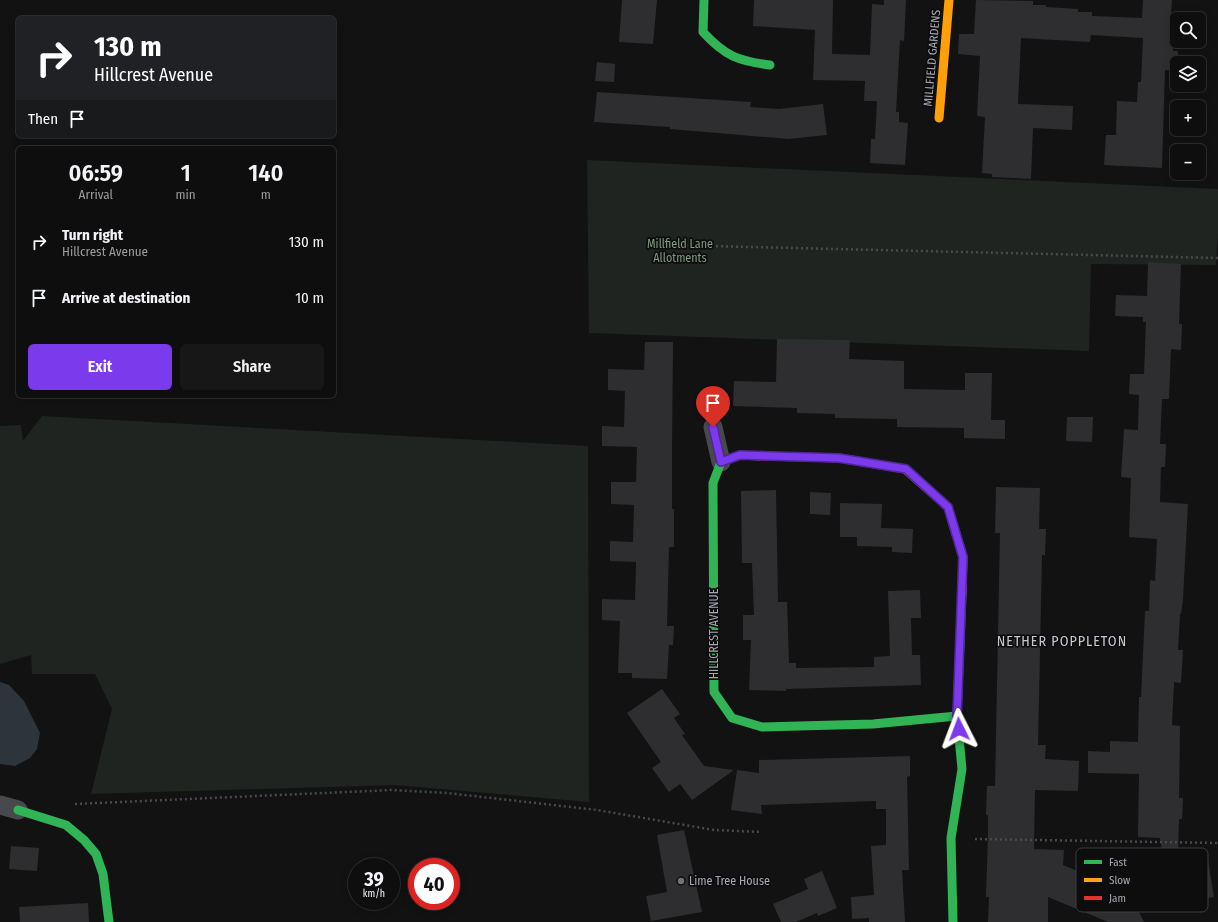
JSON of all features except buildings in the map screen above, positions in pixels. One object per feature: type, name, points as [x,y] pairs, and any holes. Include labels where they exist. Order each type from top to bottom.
[{"type":"street","points":[[704,0],[703,32],[721,52],[742,62],[770,65]]},
{"type":"street","name":"MILLFIELD GARDENS","points":[[939,118],[949,0]]},
{"type":"street","points":[[713,427],[721,462],[740,455],[839,458],[906,469],[948,507],[963,557],[957,716],[962,769],[951,838],[953,922]]},
{"type":"street","name":"HILLCREST AVENUE","points":[[721,462],[713,483],[714,692],[732,718],[762,727],[873,724],[957,716]]},
{"type":"street","points":[[9,808],[66,825],[84,840],[96,854],[103,874],[109,922]]},
{"type":"path","points":[[666,245],[1218,258]]},
{"type":"path","points":[[73,804],[392,790],[447,793],[597,810],[714,830],[762,832]]},
{"type":"path","points":[[951,838],[1218,843]]},
{"type":"green space","name":"Millfield Lane Allotments","points":[[587,160],[1218,189],[1216,265],[1091,264],[1089,351],[589,333]]},
{"type":"green space","points":[[42,416],[588,446],[589,802],[394,785],[91,794],[112,709],[95,674],[32,674],[31,655],[0,664],[0,426],[21,425],[23,441]]},
{"type":"shaded area","points":[[0,682],[9,685],[24,701],[40,733],[37,749],[30,758],[15,766],[0,764]]},
{"type":"traffic: fast","points":[[704,0],[703,32],[718,47],[733,56],[749,62],[770,65]]},
{"type":"traffic: fast","points":[[759,456],[740,455],[721,462],[713,483],[714,692],[732,718],[762,727],[873,724],[957,716]]},
{"type":"traffic: fast","points":[[953,922],[951,838],[962,769],[957,716],[962,593]]},
{"type":"traffic: fast","points":[[18,810],[66,825],[84,840],[96,854],[103,874],[109,922]]},
{"type":"traffic: slow","points":[[939,118],[949,0]]},
{"type":"traffic: slow","points":[[905,469],[948,507],[963,557],[962,593]]},
{"type":"traffic: jam","points":[[759,456],[839,458],[905,469]]},
{"type":"place","name":"Lime Tree House","points":[[681,881]]},
{"type":"district","name":"NETHER POPPLETON","points":[[1062,641]]},
{"type":"route","points":[[713,427],[721,462],[740,455],[839,458],[906,469],[948,507],[963,557],[957,716],[959,729]]}]
